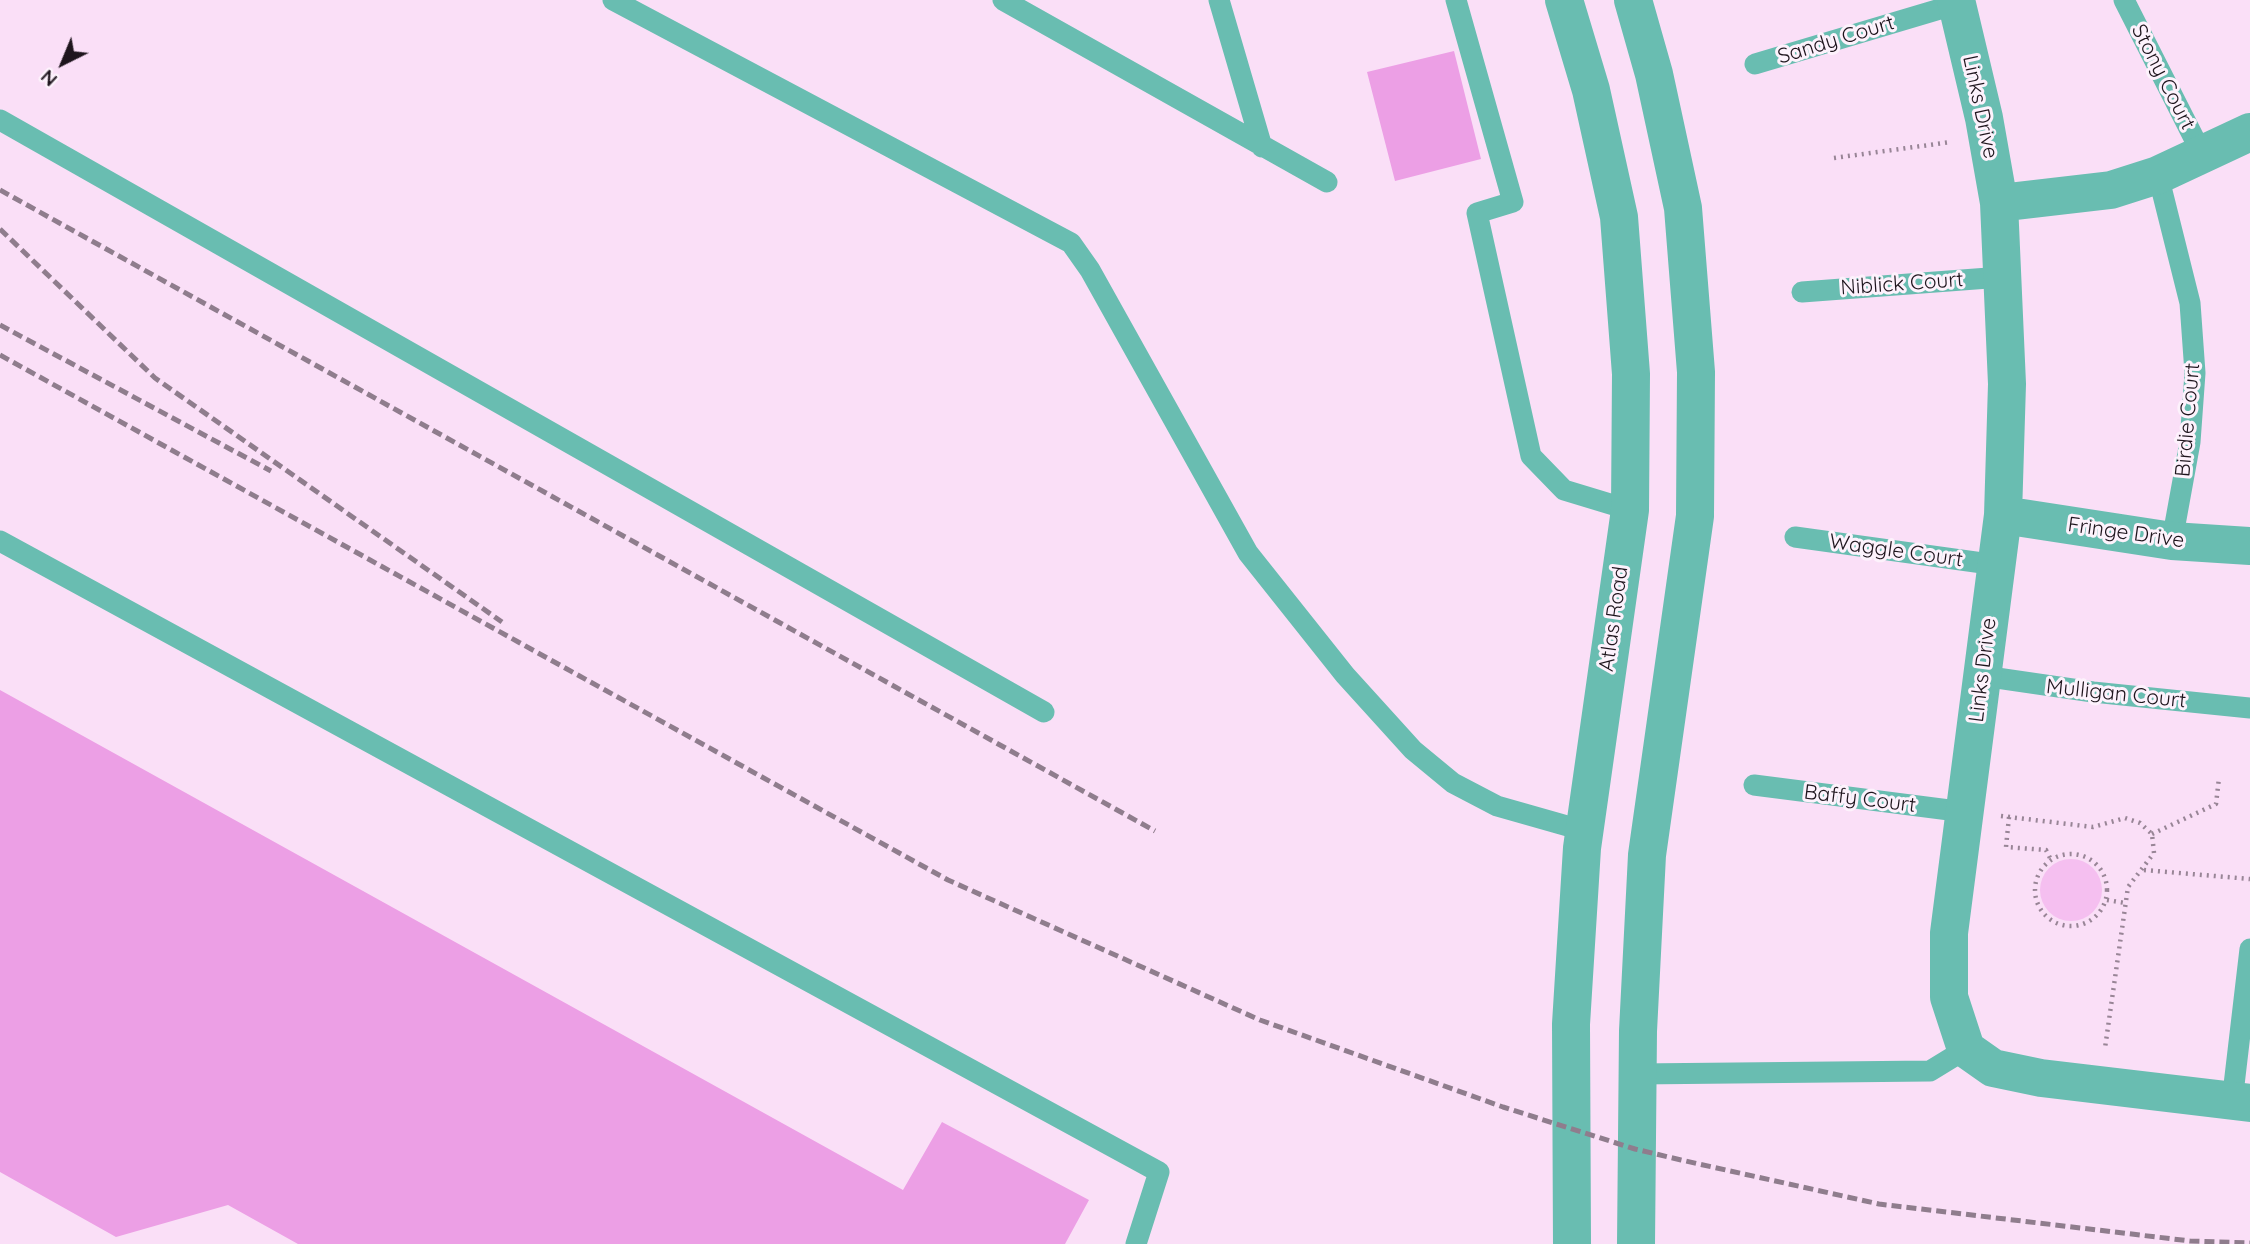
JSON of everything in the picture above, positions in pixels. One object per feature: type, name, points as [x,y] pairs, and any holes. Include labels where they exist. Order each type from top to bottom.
[{"type":"street","name":"Atlas Road","points":[[1564,0],[1591,90],[1619,217],[1631,374],[1630,510],[1585,831],[1571,1024],[1572,1244]]},
{"type":"street","points":[[1633,0],[1654,74],[1683,208],[1696,372],[1695,516],[1647,855],[1637,1074],[1636,1244]]},
{"type":"street","name":"Links Drive","points":[[1957,2],[1999,203],[2007,384],[2003,515],[1949,933],[1949,998],[1966,1049]]},
{"type":"street","points":[[1999,203],[2111,190],[2158,175],[2250,132]]},
{"type":"street","name":"Fringe Drive","points":[[2003,515],[2172,541],[2250,546]]},
{"type":"street","points":[[1966,1049],[1993,1068],[2041,1078],[2241,1103]]},
{"type":"lane","points":[[614,0],[1071,243],[1090,270],[1248,553],[1345,675],[1413,750],[1453,783],[1497,806],[1585,831]]},
{"type":"lane","points":[[1003,0],[1327,182]]},
{"type":"lane","points":[[1456,0],[1513,202],[1478,213],[1531,456],[1564,491],[1630,510]]},
{"type":"lane","name":"Stony Court","points":[[2124,0],[2202,154]]},
{"type":"lane","points":[[1217,2],[1262,147]]},
{"type":"lane","name":"Sandy Court","points":[[1755,64],[1957,2]]},
{"type":"lane","points":[[0,120],[1044,712]]},
{"type":"lane","name":"Birdie Court","points":[[2158,175],[2190,303],[2195,373],[2190,442],[2172,541]]},
{"type":"lane","name":"Niblick Court","points":[[1802,292],[2002,276]]},
{"type":"lane","name":"Waggle Court","points":[[1795,537],[1997,565]]},
{"type":"lane","points":[[0,541],[1159,1172],[1136,1244]]},
{"type":"lane","name":"Mulligan Court","points":[[1983,676],[2093,692],[2250,708]]},
{"type":"lane","name":"Baffy Court","points":[[1754,785],[1965,812]]},
{"type":"lane","points":[[2241,1103],[2250,949]]},
{"type":"lane","points":[[1637,1074],[1930,1071],[1966,1049]]},
{"type":"path","points":[[1834,159],[1987,136]]},
{"type":"path","points":[[2152,834],[2216,804],[2219,778]]},
{"type":"path","points":[[1965,812],[2093,827],[2125,818],[2140,823],[2152,834],[2154,853],[2144,870],[2128,887],[2100,1086]]},
{"type":"path","points":[[2009,817],[2006,847],[2046,850],[2051,860]]},
{"type":"path","points":[[2070,854],[2094,861],[2107,883],[2107,900],[2101,912],[2081,926],[2068,927],[2047,918],[2035,895],[2036,880],[2051,860],[2070,854]]},
{"type":"path","points":[[2144,870],[2250,879]]},
{"type":"path","points":[[2107,900],[2125,903]]},
{"type":"shaded area","points":[[2071,859],[2083,861],[2093,868],[2100,878],[2100,902],[2093,912],[2083,919],[2071,921],[2059,919],[2049,912],[2042,902],[2040,890],[2042,878],[2049,868],[2059,861]]},
{"type":"building","points":[[1454,51],[1481,159],[1395,181],[1367,72]]},
{"type":"building","points":[[0,690],[903,1190],[942,1122],[1089,1200],[1065,1244],[298,1244],[228,1205],[116,1237],[0,1172]]},
{"type":"railway","points":[[0,190],[1155,831]]},
{"type":"railway","points":[[0,229],[155,378],[502,622]]},
{"type":"railway","points":[[0,325],[271,471]]},
{"type":"railway","points":[[0,355],[948,880],[1260,1020],[1503,1107],[1635,1149],[1681,1160],[1879,1204],[2190,1241],[2250,1243]]}]
